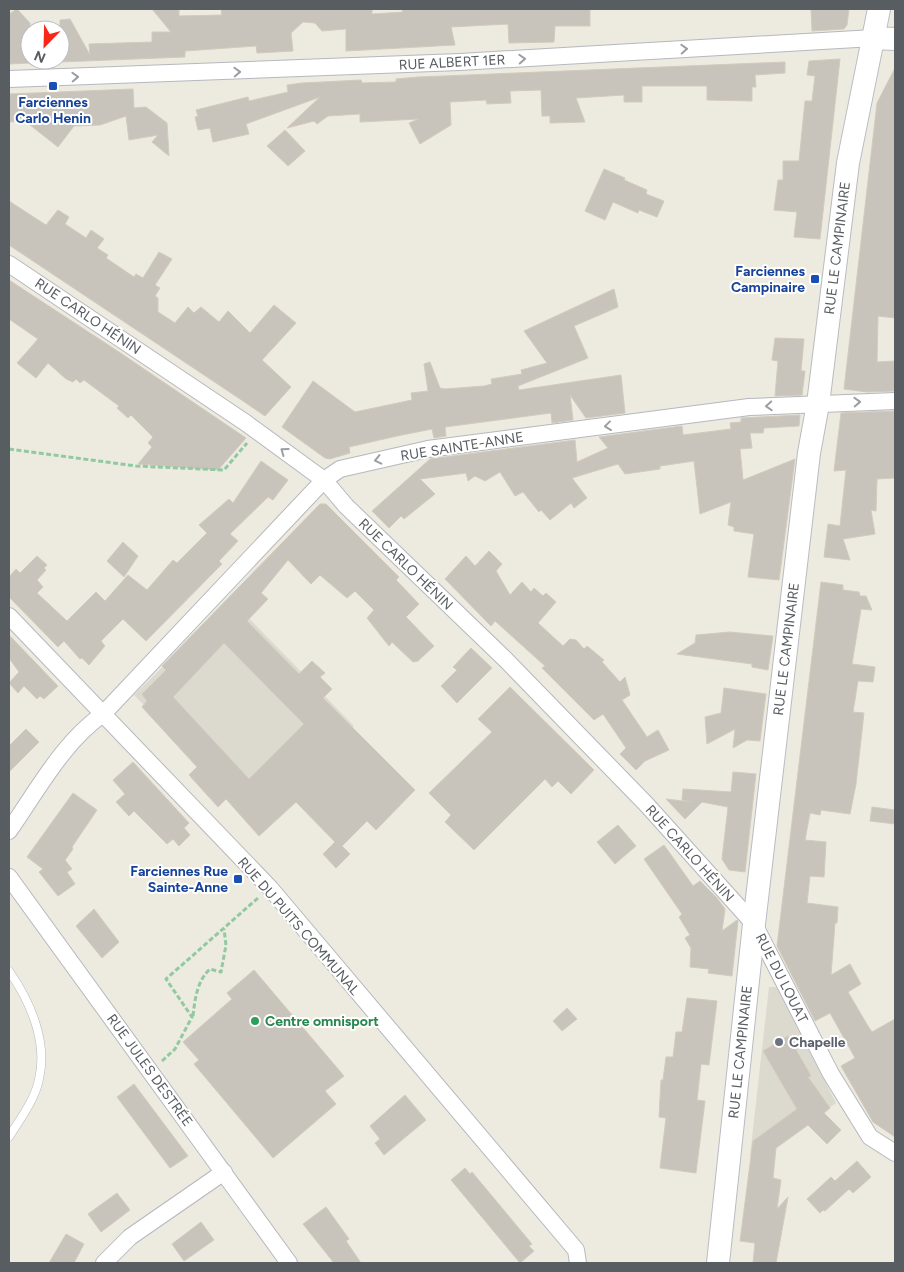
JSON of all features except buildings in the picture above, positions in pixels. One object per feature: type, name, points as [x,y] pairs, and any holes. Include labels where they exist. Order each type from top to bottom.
[{"type":"main road","name":"RUE LE CAMPINAIRE","points":[[718,1263],[754,924],[808,462],[818,404],[848,163],[884,38],[879,9]]},
{"type":"street","name":"RUE ALBERT 1ER","points":[[9,80],[450,63],[884,38]]},
{"type":"street","name":"RUE CARLO HÉNIN","points":[[9,264],[257,431],[324,480],[346,506],[506,660],[647,804],[754,924]]},
{"type":"street","name":"RUE SAINTE-ANNE","points":[[103,714],[324,480],[340,469],[428,449],[749,407],[895,401]]},
{"type":"street","name":"RUE DU PUITS COMMUNAL","points":[[9,616],[270,888],[576,1250],[578,1263]]},
{"type":"street","points":[[9,831],[86,726],[103,714]]},
{"type":"street","name":"RUE JULES DESTRÉE","points":[[9,877],[289,1263]]},
{"type":"street","name":"RUE DU LOUAT","points":[[754,924],[831,1074],[870,1137],[895,1153]]},
{"type":"street","points":[[104,1263],[130,1237],[224,1172]]},
{"type":"lane","points":[[9,971],[34,1018],[40,1038],[40,1079],[31,1101],[9,1137]]},
{"type":"path","points":[[9,449],[136,466],[224,470],[257,431]]},
{"type":"path","points":[[192,1017],[166,978],[270,888]]},
{"type":"path","points":[[151,1071],[175,1049],[192,1017],[201,977],[210,969],[221,972],[226,945],[224,929]]},
{"type":"shaded area","points":[[231,600],[354,726],[257,821],[134,695]]},
{"type":"shaded area","points":[[769,987],[776,987],[836,1103],[768,1152],[750,1156]]},
{"type":"place","name":"Farciennes Carlo Henin","points":[[53,86]]},
{"type":"place","name":"Farciennes Campinaire","points":[[815,279]]},
{"type":"place","name":"Farciennes Rue Sainte-Anne","points":[[238,879]]},
{"type":"place","name":"Centre omnisport","points":[[255,1021]]},
{"type":"place","name":"Chapelle","points":[[779,1042]]}]
